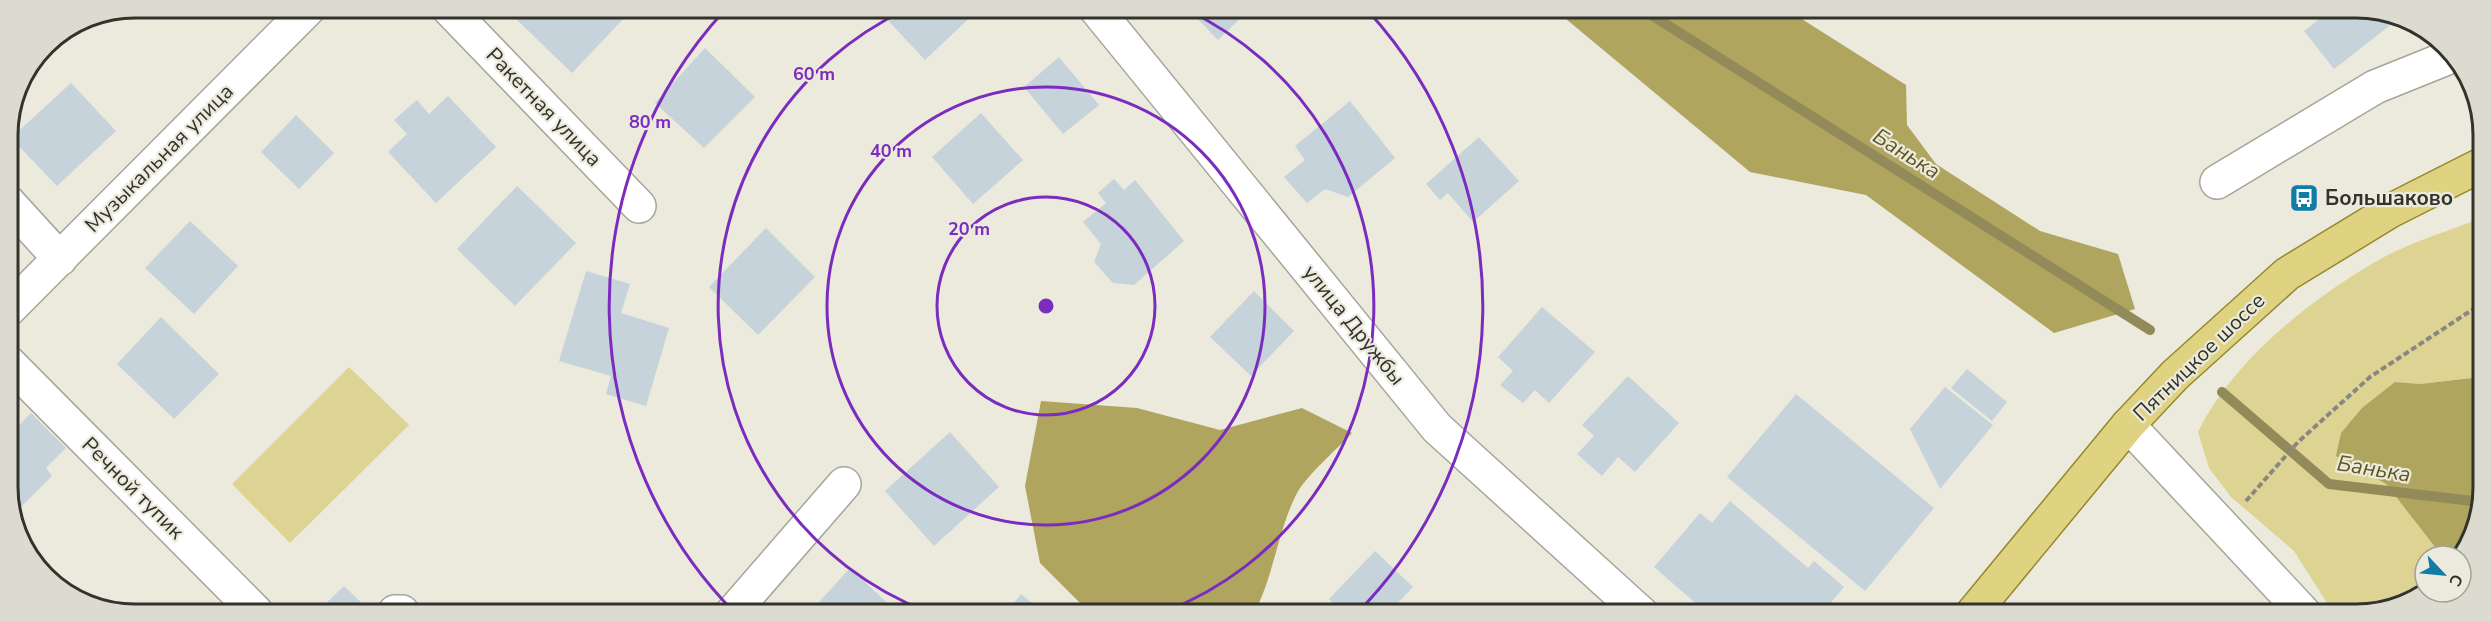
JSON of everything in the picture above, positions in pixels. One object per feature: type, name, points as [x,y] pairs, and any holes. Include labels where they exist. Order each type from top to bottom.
[{"type":"main road","name":"Пятницкое шоссе","points":[[1980,604],[2128,426],[2175,375],[2287,274],[2390,211],[2473,169]]},
{"type":"street","name":"Музыкальная улица","points":[[18,300],[299,18]]},
{"type":"street","name":"Ракетная улица","points":[[458,18],[639,206]]},
{"type":"street","name":"улица Дружбы","points":[[1103,18],[1437,428],[1631,604]]},
{"type":"street","points":[[2217,182],[2375,87],[2445,59]]},
{"type":"street","points":[[18,213],[60,259]]},
{"type":"street","name":"Речной тупик","points":[[18,372],[248,604]]},
{"type":"street","points":[[2128,426],[2296,604]]},
{"type":"street","points":[[740,604],[844,484]]},
{"type":"path","points":[[2224,526],[2298,442],[2370,377],[2473,309]]},
{"type":"shaded area","points":[[1565,18],[1800,18],[1906,85],[1907,125],[1936,164],[2040,231],[2118,254],[2135,309],[2054,333],[1866,195],[1750,172]]},
{"type":"shaded area","points":[[2473,221],[2473,378],[2420,384],[2395,382],[2336,456],[2386,484],[2433,544],[2413,544],[2413,589],[2379,602],[2328,604],[2294,551],[2231,497],[2209,468],[2198,432],[2231,381],[2274,335],[2324,295],[2387,255]]},
{"type":"shaded area","points":[[349,367],[409,425],[290,543],[232,484]]},
{"type":"shaded area","points":[[2473,378],[2472,502],[2467,524],[2458,544],[2433,544],[2386,484],[2336,456],[2341,433],[2362,408],[2395,382],[2420,384]]},
{"type":"shaded area","points":[[1041,401],[1137,408],[1220,430],[1302,408],[1352,433],[1314,472],[1296,495],[1284,524],[1258,604],[1081,604],[1040,563],[1025,486]]},
{"type":"building","points":[[515,18],[624,18],[572,73]]},
{"type":"building","points":[[886,18],[969,18],[925,60]]},
{"type":"building","points":[[1197,18],[1241,18],[1218,40]]},
{"type":"building","points":[[2321,18],[2363,18],[2392,24],[2334,69],[2304,31]]},
{"type":"building","points":[[705,48],[755,97],[704,148],[655,103]]},
{"type":"building","points":[[1059,57],[1099,105],[1063,134],[1024,87]]},
{"type":"building","points":[[71,83],[116,131],[57,186],[18,145],[18,132]]},
{"type":"building","points":[[448,96],[496,147],[436,203],[388,152],[407,134],[394,120],[417,100],[429,114]]},
{"type":"building","points":[[1350,101],[1395,158],[1348,197],[1325,189],[1307,203],[1284,177],[1305,160],[1295,146]]},
{"type":"building","points":[[981,113],[1023,160],[973,204],[932,157]]},
{"type":"building","points":[[296,115],[334,153],[299,189],[261,152]]},
{"type":"building","points":[[1479,137],[1519,181],[1473,222],[1448,193],[1440,200],[1426,184]]},
{"type":"building","points":[[1114,179],[1124,190],[1135,180],[1184,241],[1134,285],[1113,283],[1094,262],[1101,244],[1083,222],[1106,203],[1098,193]]},
{"type":"building","points":[[517,186],[576,243],[515,306],[457,249]]},
{"type":"building","points":[[190,221],[238,266],[194,314],[145,268]]},
{"type":"building","points":[[766,228],[815,277],[758,335],[709,287]]},
{"type":"building","points":[[586,271],[630,284],[621,313],[669,328],[646,406],[606,394],[611,376],[559,361]]},
{"type":"building","points":[[1254,291],[1294,331],[1251,376],[1210,337]]},
{"type":"building","points":[[1542,307],[1595,352],[1549,403],[1535,390],[1523,403],[1500,385],[1513,371],[1498,357]]},
{"type":"building","points":[[161,317],[219,374],[174,419],[117,364]]},
{"type":"building","points":[[1967,369],[2007,402],[1992,421],[1951,388]]},
{"type":"building","points":[[1628,376],[1679,423],[1635,472],[1618,457],[1602,476],[1577,454],[1594,436],[1582,425]]},
{"type":"building","points":[[1945,387],[1993,425],[1940,489],[1910,429]]},
{"type":"building","points":[[1796,394],[1934,508],[1865,591],[1727,477]]},
{"type":"building","points":[[31,413],[66,448],[46,468],[52,476],[20,508],[18,494],[18,427]]},
{"type":"building","points":[[950,432],[999,487],[934,546],[885,491]]},
{"type":"building","points":[[1730,501],[1808,568],[1814,561],[1844,587],[1830,604],[1697,604],[1654,567],[1700,513],[1712,523]]},
{"type":"building","points":[[1375,551],[1413,587],[1397,604],[1334,604],[1329,599]]},
{"type":"building","points":[[850,568],[888,604],[817,604]]},
{"type":"building","points":[[344,586],[363,604],[325,604]]},
{"type":"building","points":[[1021,594],[1033,604],[1013,604]]},
{"type":"waterway","name":"Банька","points":[[1656,18],[2150,330]]},
{"type":"waterway","name":"Банька","points":[[2222,392],[2329,484],[2472,501]]},
{"type":"place","name":"Большаково","points":[[2304,198]]}]
